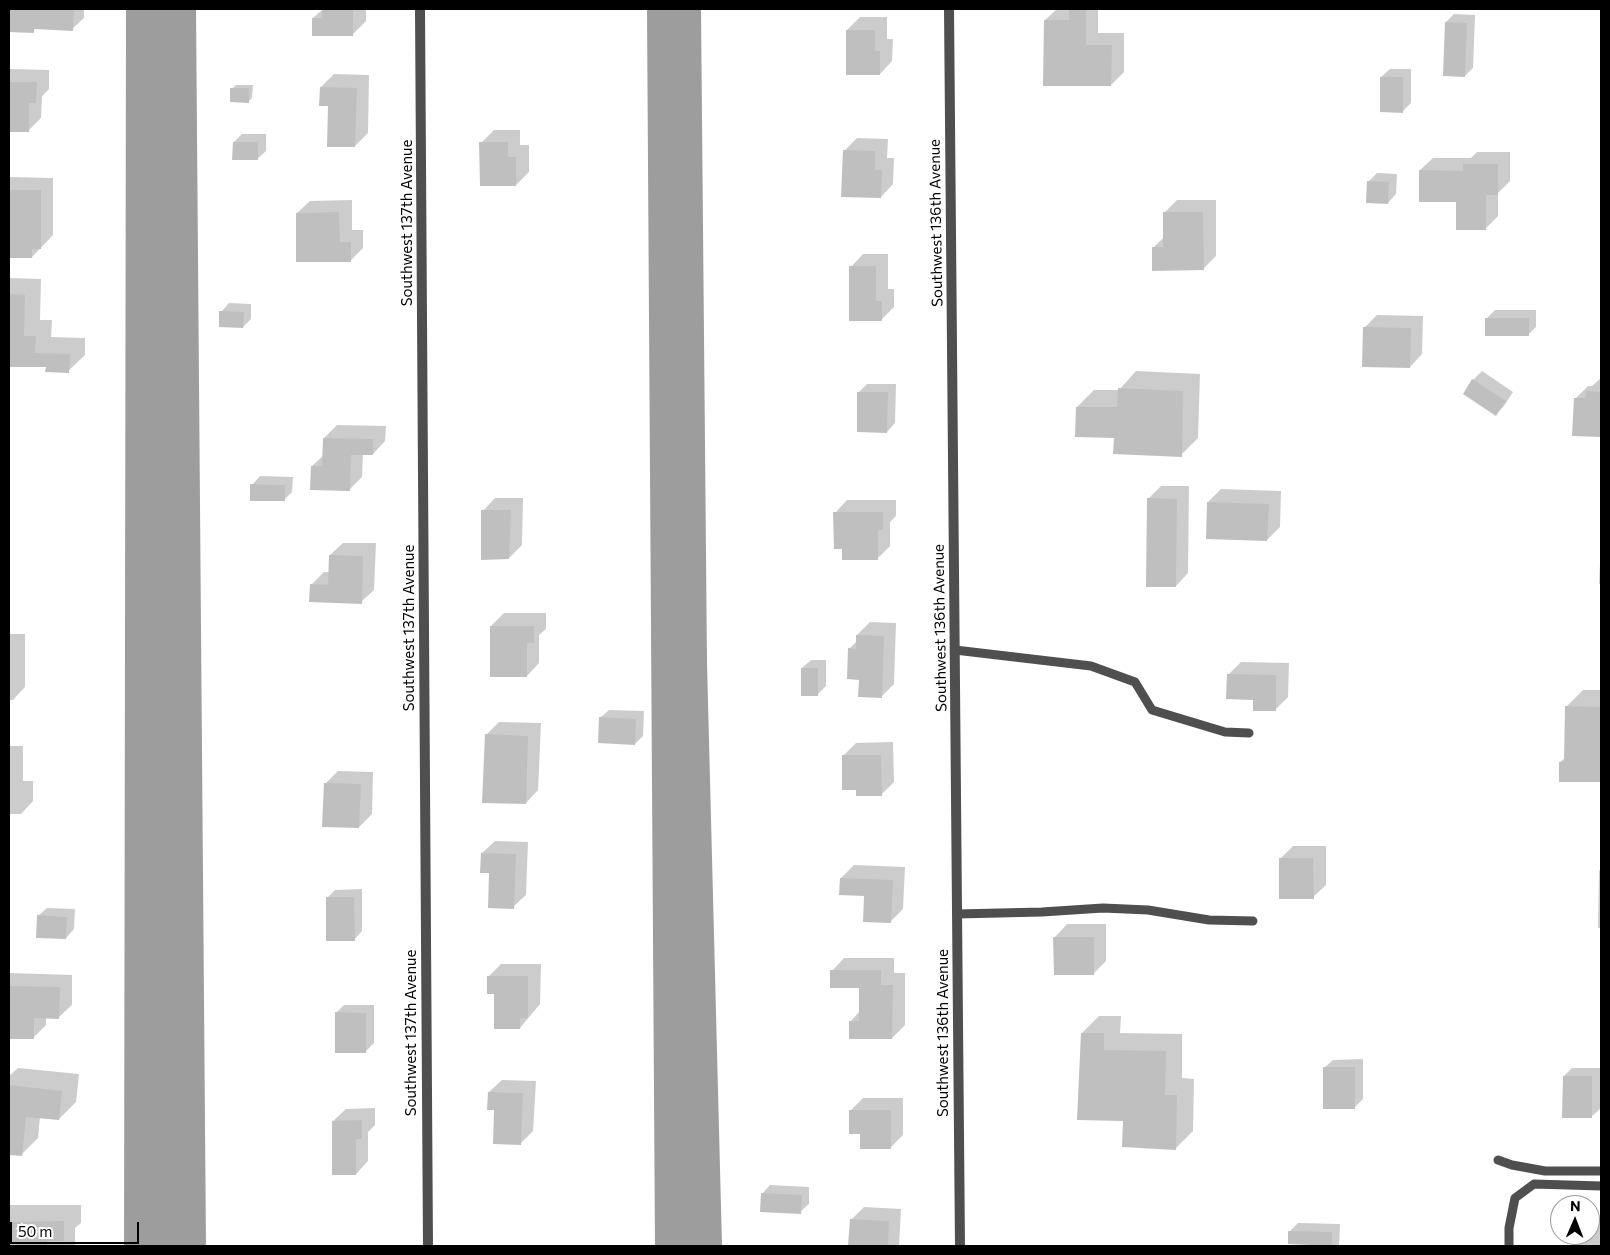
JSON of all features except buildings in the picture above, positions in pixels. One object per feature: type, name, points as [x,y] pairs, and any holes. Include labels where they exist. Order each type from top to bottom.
[{"type":"street","name":"Southwest 137th Avenue","points":[[420,9],[428,1246]]},
{"type":"street","name":"Southwest 136th Avenue","points":[[949,9],[960,1246]]},
{"type":"lane","points":[[955,650],[1091,666],[1135,682],[1152,710],[1225,732],[1250,733]]},
{"type":"lane","points":[[957,914],[1103,908],[1148,910],[1209,920],[1253,921]]},
{"type":"lane","points":[[1498,1160],[1512,1166],[1545,1171],[1601,1171]]},
{"type":"lane","points":[[1509,1246],[1509,1228],[1515,1198],[1534,1184],[1601,1186]]},
{"type":"shaded area","points":[[126,9],[196,9],[206,1246],[124,1246]]},
{"type":"shaded area","points":[[647,9],[701,9],[707,663],[722,1246],[655,1246]]}]
